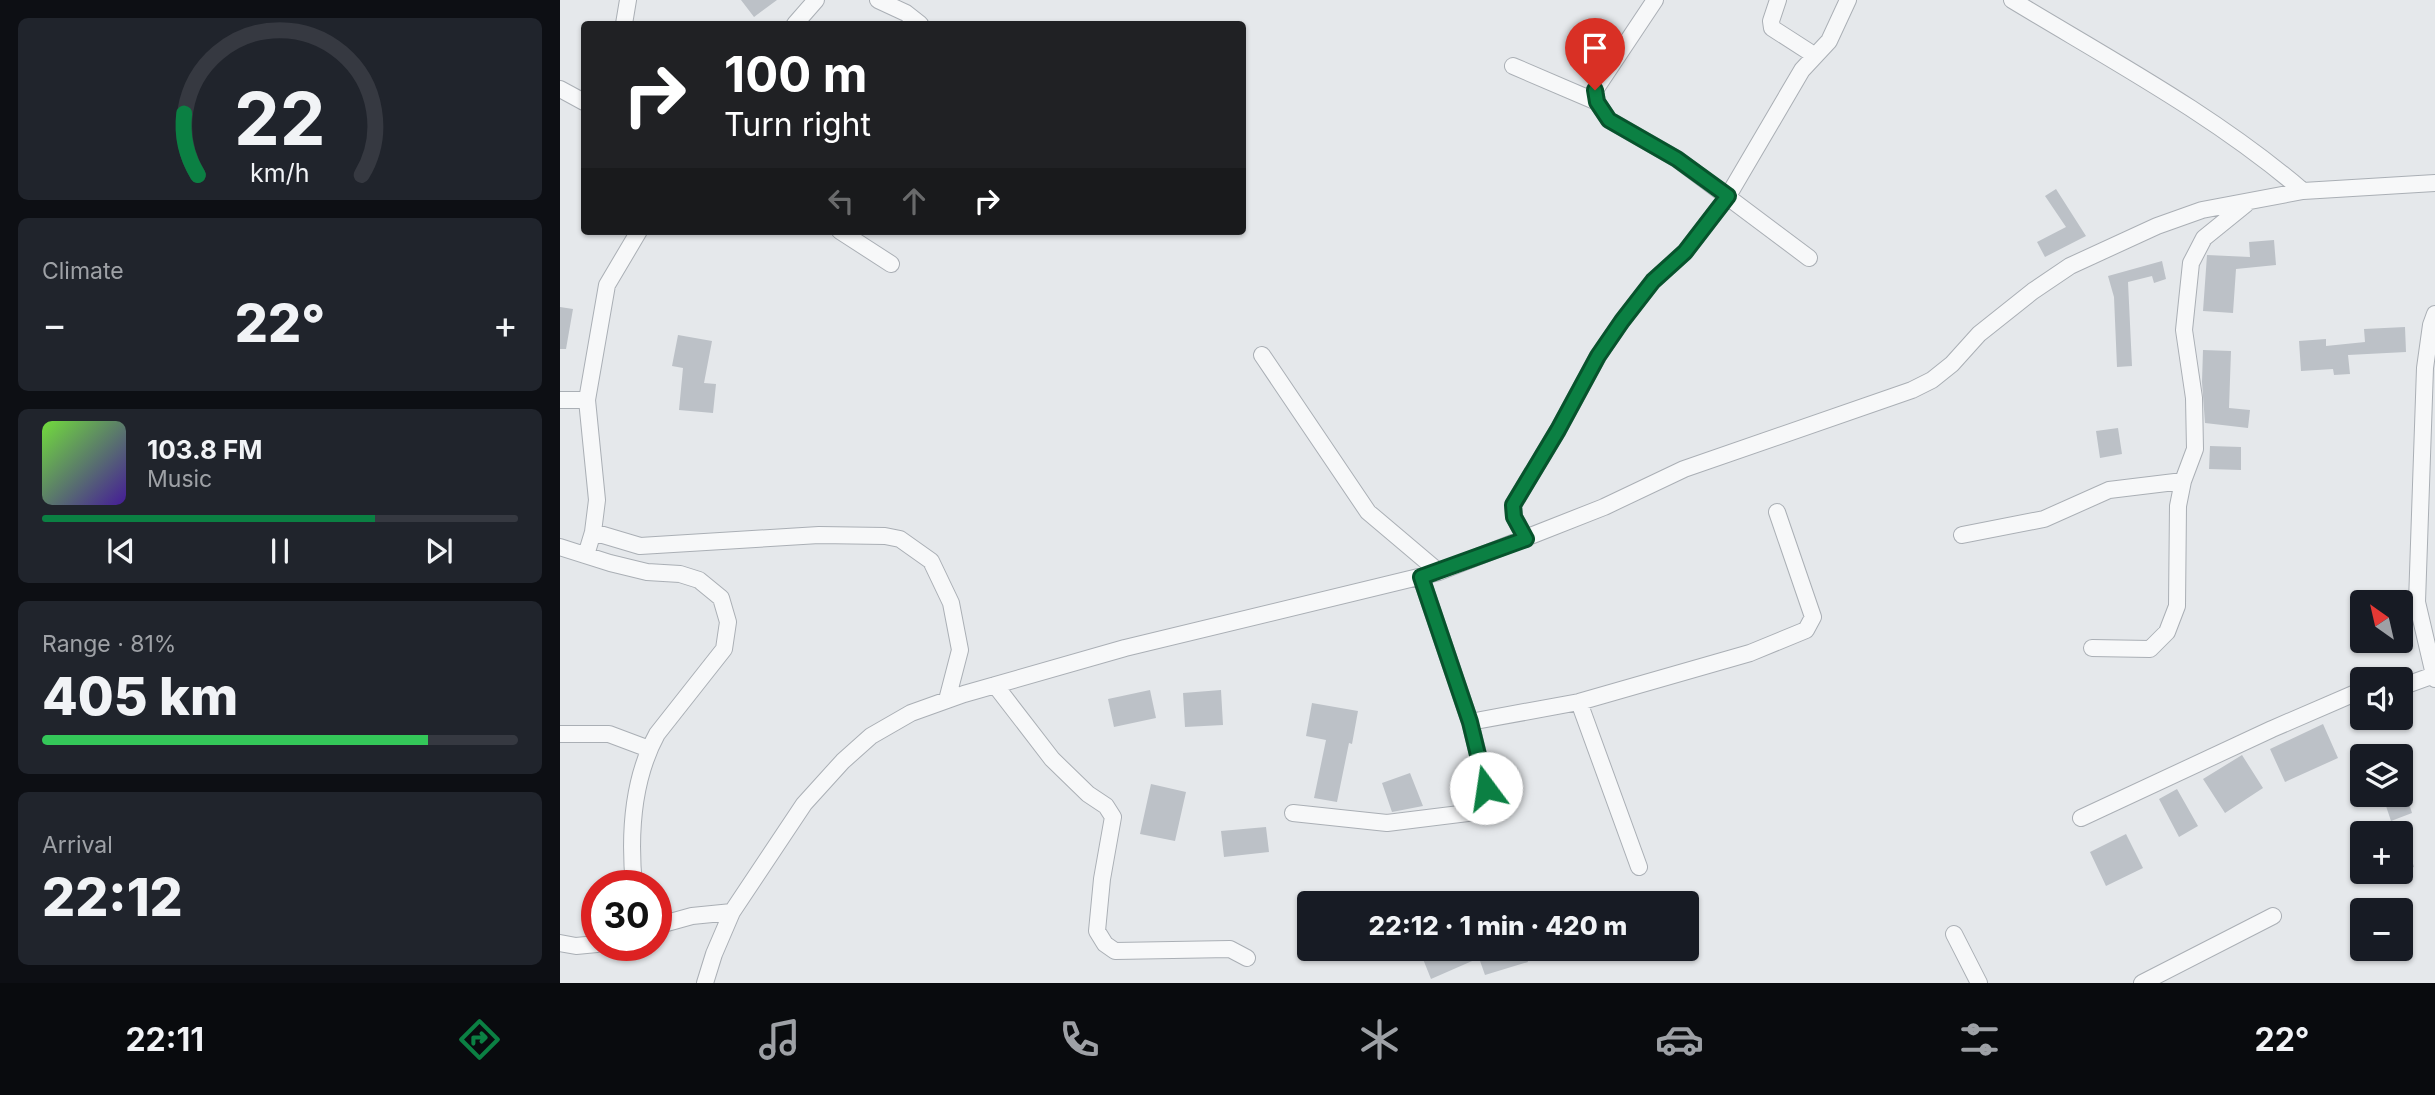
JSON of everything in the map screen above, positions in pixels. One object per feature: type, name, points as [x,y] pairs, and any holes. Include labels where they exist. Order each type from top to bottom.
[{"type":"street","points":[[624,21],[628,0]]},
{"type":"street","points":[[798,21],[816,0]]},
{"type":"street","points":[[878,0],[906,13],[916,21]]},
{"type":"street","points":[[1655,0],[1595,90],[1597,102],[1609,120],[1677,159],[1809,258]]},
{"type":"street","points":[[1778,0],[1771,21],[1772,28],[1814,55]]},
{"type":"street","points":[[1526,539],[1514,517],[1513,505],[1598,356],[1653,281],[1685,252],[1728,196],[1802,70],[1829,41],[1848,0]]},
{"type":"street","points":[[2012,0],[2191,107],[2246,144],[2303,191]]},
{"type":"street","points":[[1513,66],[1597,102]]},
{"type":"street","points":[[560,89],[581,100]]},
{"type":"street","points":[[705,983],[714,954],[733,912],[804,804],[870,736],[911,713],[995,685],[1211,626],[1438,572],[1604,507],[1684,469],[1912,390],[1932,380],[1952,364],[1979,334],[2033,291],[2070,266],[2157,226],[2202,211],[2303,191],[2435,183]]},
{"type":"street","points":[[2092,648],[2150,649],[2166,632],[2177,606],[2178,506],[2183,481],[2195,449],[2194,398],[2184,330],[2191,263],[2204,238],[2251,201]]},
{"type":"street","points":[[586,555],[593,532],[597,500],[587,400],[607,285],[637,235]]},
{"type":"street","points":[[846,235],[891,264]]},
{"type":"street","points":[[2413,683],[2434,677],[2417,602],[2431,326],[2435,314]]},
{"type":"street","points":[[1262,355],[1368,512],[1438,572]]},
{"type":"street","points":[[560,400],[587,400]]},
{"type":"street","points":[[1962,535],[2044,519],[2109,490],[2183,481]]},
{"type":"street","points":[[1470,722],[1579,702],[1750,653],[1806,631],[1813,617],[1777,512]]},
{"type":"street","points":[[593,532],[640,546],[819,535],[885,536],[900,539],[931,561],[951,603],[960,650],[947,700]]},
{"type":"street","points":[[560,547],[647,572],[680,574],[699,580],[721,598],[728,622],[724,649],[657,734],[649,749],[634,802],[634,870]]},
{"type":"street","points":[[1293,813],[1387,823],[1492,810],[1470,722],[1421,577]]},
{"type":"street","points":[[995,685],[1052,760],[1088,794],[1106,806],[1113,817],[1102,879],[1097,931],[1105,944],[1115,951],[1230,949],[1247,958]]},
{"type":"street","points":[[2081,818],[2350,695]]},
{"type":"street","points":[[1579,702],[1639,867]]},
{"type":"street","points":[[560,734],[609,734],[649,749]]},
{"type":"street","points":[[672,922],[692,916],[733,912]]},
{"type":"street","points":[[2147,982],[2273,916]]},
{"type":"street","points":[[1954,934],[1979,983]]},
{"type":"street","points":[[560,943],[581,946]]},
{"type":"building","points":[[741,0],[777,0],[754,17]]},
{"type":"building","points":[[2056,189],[2086,236],[2045,257],[2037,242],[2066,227],[2045,196]]},
{"type":"building","points":[[2274,240],[2276,265],[2236,269],[2233,313],[2203,311],[2207,255],[2250,257],[2249,242]]},
{"type":"building","points":[[2162,261],[2166,279],[2154,283],[2152,276],[2128,282],[2132,366],[2117,367],[2114,297],[2108,276]]},
{"type":"building","points":[[560,307],[573,309],[566,349],[560,349]]},
{"type":"building","points":[[2405,327],[2406,352],[2348,355],[2350,374],[2334,375],[2333,369],[2301,371],[2299,341],[2326,339],[2326,346],[2365,342],[2364,329]]},
{"type":"building","points":[[678,335],[712,341],[704,383],[716,384],[713,413],[679,410],[683,368],[672,366]]},
{"type":"building","points":[[2203,350],[2231,351],[2229,408],[2250,410],[2248,428],[2205,423]]},
{"type":"building","points":[[2118,428],[2122,454],[2100,458],[2096,431]]},
{"type":"building","points":[[2210,446],[2241,447],[2241,470],[2209,469]]},
{"type":"building","points":[[1150,690],[1156,718],[1114,727],[1108,699]]},
{"type":"building","points":[[1221,690],[1223,725],[1185,727],[1183,693]]},
{"type":"building","points":[[1312,703],[1358,711],[1337,802],[1314,798],[1326,740],[1306,736]]},
{"type":"building","points":[[2323,724],[2338,758],[2285,782],[2270,749]]},
{"type":"building","points":[[2242,755],[2263,788],[2225,813],[2203,779]]},
{"type":"building","points":[[1410,773],[1423,806],[1392,812],[1382,783]]},
{"type":"building","points":[[1151,784],[1186,792],[1175,841],[1140,834]]},
{"type":"building","points":[[2177,789],[2198,826],[2179,837],[2159,799]]},
{"type":"building","points":[[2386,807],[2410,807],[2412,813],[2391,821]]},
{"type":"building","points":[[1266,827],[1269,852],[1224,857],[1221,831]]},
{"type":"building","points":[[2126,834],[2143,868],[2106,886],[2090,852]]},
{"type":"building","points":[[1424,961],[1472,961],[1431,979]]},
{"type":"building","points":[[1480,961],[1528,961],[1528,962],[1485,975]]},
{"type":"route","points":[[1486,788],[1470,722],[1421,577],[1526,539],[1514,517],[1513,505],[1598,356],[1653,281],[1685,252],[1728,196],[1677,159],[1609,120],[1597,102],[1595,90]]}]
